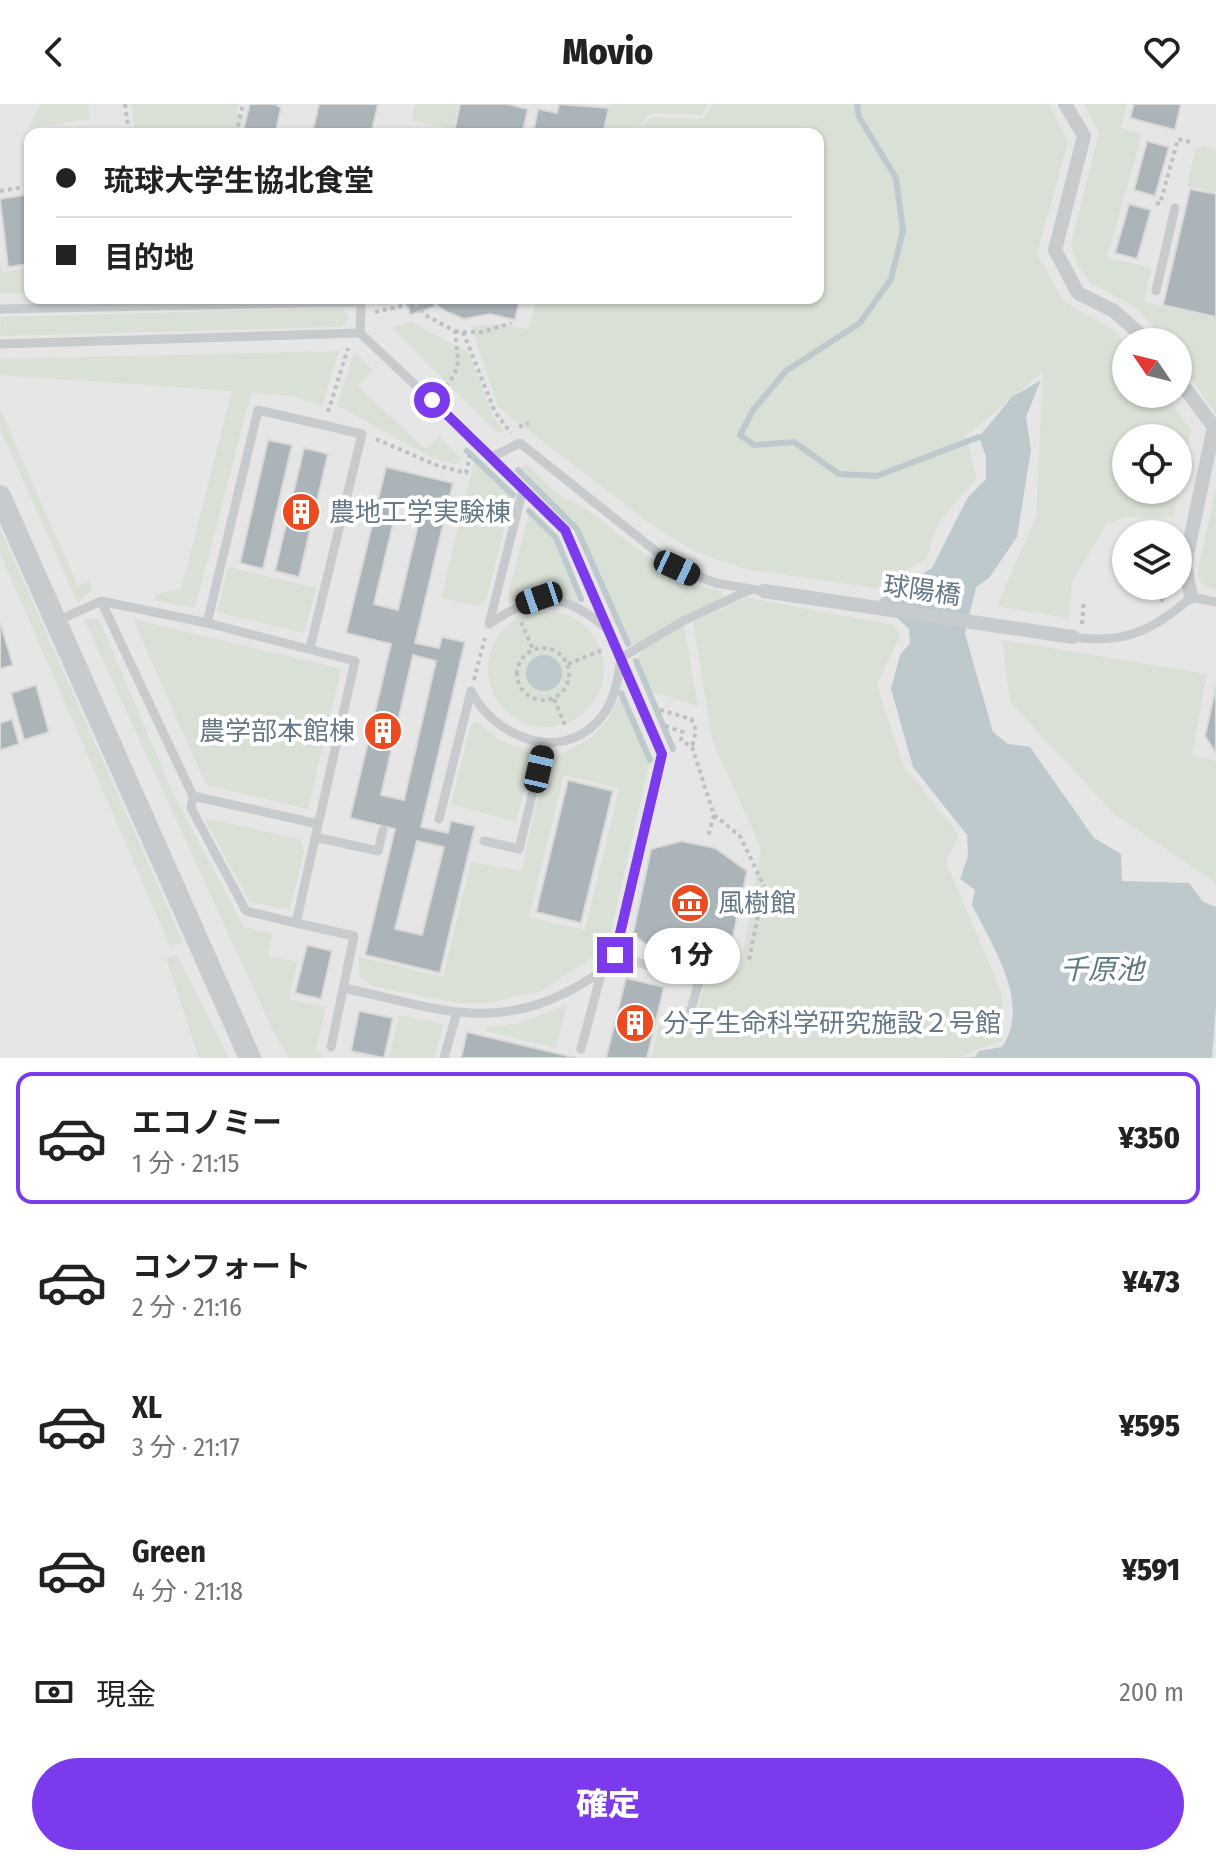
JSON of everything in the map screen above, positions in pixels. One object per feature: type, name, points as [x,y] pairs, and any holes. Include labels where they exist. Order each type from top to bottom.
[{"type":"street","points":[[1065,104],[1084,136],[1055,250],[1078,293],[1114,311],[1133,328]]},
{"type":"street","points":[[1192,398],[1214,427],[1192,531]]},
{"type":"street","points":[[0,496],[250,1058]]},
{"type":"street","name":"球陽橋","points":[[758,590],[1077,638]]},
{"type":"lane","points":[[1156,291],[1175,208]]},
{"type":"lane","points":[[0,309],[258,304]]},
{"type":"lane","points":[[360,333],[361,304]]},
{"type":"lane","points":[[0,344],[360,333],[565,530],[662,754],[615,955],[601,974],[581,1049]]},
{"type":"lane","points":[[207,623],[258,410],[362,434],[310,648]]},
{"type":"lane","points":[[492,457],[520,443],[677,568],[716,583],[758,590]]},
{"type":"lane","points":[[489,624],[523,489]]},
{"type":"lane","points":[[621,658],[683,621],[758,590]]},
{"type":"lane","points":[[1192,597],[1216,602]]},
{"type":"lane","points":[[489,624],[514,607],[539,598],[564,601],[587,613],[608,631]]},
{"type":"lane","points":[[1077,638],[1113,640],[1133,636],[1177,610],[1188,600]]},
{"type":"lane","points":[[101,601],[193,796],[191,808],[246,911],[354,936],[331,1047]]},
{"type":"lane","points":[[55,622],[101,601],[207,623],[355,661],[296,923]]},
{"type":"lane","points":[[471,691],[480,708],[500,727],[517,737],[545,742],[571,739],[597,722],[616,691],[621,658]]},
{"type":"lane","points":[[439,819],[471,691]]},
{"type":"lane","points":[[484,841],[519,849],[545,742]]},
{"type":"lane","points":[[193,796],[318,824]]},
{"type":"lane","points":[[315,837],[378,851],[383,830]]},
{"type":"lane","points":[[615,955],[699,982],[687,1023]]},
{"type":"lane","points":[[344,988],[487,1016],[533,1008],[601,974]]},
{"type":"lane","points":[[444,1058],[457,1012]]},
{"type":"path","points":[[125,104],[128,128]]},
{"type":"path","points":[[1156,203],[1160,204],[1178,139],[1190,142]]},
{"type":"path","points":[[0,191],[24,187]]},
{"type":"path","points":[[361,314],[415,304],[427,316],[455,331],[482,332],[511,323]]},
{"type":"path","points":[[432,400],[457,376],[455,331]]},
{"type":"path","points":[[463,332],[495,412],[520,443]]},
{"type":"path","points":[[324,425],[349,346]]},
{"type":"path","points":[[362,434],[400,447],[436,465],[466,473],[473,439]]},
{"type":"path","points":[[1077,638],[1084,600]]},
{"type":"path","points":[[1162,600],[1177,610]]},
{"type":"path","points":[[514,607],[533,649]]},
{"type":"path","points":[[471,691],[489,624]]},
{"type":"path","points":[[568,664],[615,645]]},
{"type":"path","points":[[533,649],[552,649],[568,664],[568,682],[554,699],[534,699],[519,684],[518,666],[533,649]]},
{"type":"path","points":[[554,699],[571,739]]},
{"type":"path","points":[[640,705],[691,719],[696,730],[692,747],[714,815],[740,836],[764,886],[749,960]]},
{"type":"path","points":[[647,721],[680,730],[683,732],[681,740],[692,747]]},
{"type":"path","points":[[708,837],[714,815]]},
{"type":"shaded area","points":[[0,104],[1216,104],[1216,1058],[0,1058]]},
{"type":"shaded area","points":[[41,104],[88,104],[90,119],[28,128]]},
{"type":"shaded area","points":[[131,104],[239,104],[236,113],[244,116],[241,128],[135,128]]},
{"type":"shaded area","points":[[415,104],[458,104],[453,128],[412,120]]},
{"type":"shaded area","points":[[611,104],[708,104],[702,115],[651,113],[637,128],[605,128]]},
{"type":"shaded area","points":[[712,104],[1049,104],[1068,142],[1037,254],[1064,302],[1112,329],[1112,408],[1175,408],[1187,424],[1112,424],[1112,504],[1176,504],[1173,517],[1127,517],[1112,520],[1106,525],[1072,582],[1069,618],[997,606],[1036,517],[1043,372],[966,436],[977,478],[939,522],[926,559],[875,588],[746,569],[693,551],[645,520],[498,407],[471,326],[498,324],[528,329],[535,304],[824,304],[824,128],[641,128],[652,117],[703,119]]},
{"type":"shaded area","points":[[1084,104],[1127,104],[1121,128],[1142,134],[1107,257],[1151,268],[1144,302],[1216,318],[1216,414],[1192,380],[1192,328],[1154,328],[1138,309],[1091,283],[1077,265],[1071,244],[1099,133]]},
{"type":"shaded area","points":[[1203,145],[1216,151],[1216,192],[1187,186],[1195,150]]},
{"type":"shaded area","points":[[0,264],[2,272],[24,269],[24,293],[0,293]]},
{"type":"shaded area","points":[[341,308],[350,317],[341,327],[0,336],[1,317]]},
{"type":"shaded area","points":[[410,321],[469,353],[493,416],[503,430],[498,433],[391,328]]},
{"type":"shaded area","points":[[339,351],[322,406],[293,396],[251,393],[195,608],[155,600],[156,594],[181,589],[232,391],[0,375],[0,359]]},
{"type":"shaded area","points":[[354,352],[373,370],[358,386],[425,449],[439,437],[461,458],[456,464],[432,458],[337,405]]},
{"type":"shaded area","points":[[0,409],[78,586],[90,581],[91,591],[78,603],[0,429]]},
{"type":"shaded area","points":[[474,462],[512,497],[486,601],[476,606],[441,598]]},
{"type":"shaded area","points":[[526,464],[556,493],[587,510],[671,574],[687,583],[722,591],[721,599],[678,619],[636,644],[628,644],[577,529],[518,470]]},
{"type":"shaded area","points":[[1216,487],[1216,590],[1205,587],[1197,576]]},
{"type":"shaded area","points":[[529,513],[553,539],[578,603],[535,593],[512,601],[508,594]]},
{"type":"shaded area","points":[[0,528],[183,942],[170,946],[0,553]]},
{"type":"shaded area","points":[[228,567],[316,588],[304,633],[217,612]]},
{"type":"shaded area","points":[[748,598],[894,625],[900,636],[877,684],[903,765],[959,835],[946,862],[1002,994],[1003,1040],[957,1058],[651,1058],[659,1026],[691,1033],[708,974],[740,970],[761,848],[712,740],[693,622]]},
{"type":"shaded area","points":[[546,611],[568,615],[587,628],[600,647],[604,669],[600,691],[587,710],[568,723],[546,727],[524,723],[505,710],[492,691],[488,669],[492,647],[505,628],[524,615]]},
{"type":"shaded area","points":[[84,619],[99,619],[172,791],[244,927],[272,934],[268,956],[297,962],[289,999],[326,1007],[316,1048],[323,1058],[289,1058],[273,1031]]},
{"type":"shaded area","points":[[133,619],[341,669],[308,809],[206,785]]},
{"type":"shaded area","points":[[684,625],[698,706],[647,690],[636,661],[642,650]]},
{"type":"shaded area","points":[[1002,640],[1207,674],[1192,755],[1216,761],[1216,883],[1114,814],[1010,702]]},
{"type":"shaded area","points":[[621,693],[650,760],[611,932],[593,957],[541,991],[488,1003],[458,1003],[372,986],[359,975],[359,957],[443,977],[471,862],[521,871],[546,762],[591,738],[609,718]],"holes":[[[564,775],[619,788],[585,930],[529,917]]]},
{"type":"shaded area","points":[[477,722],[501,741],[534,752],[516,822],[451,804],[471,724]]},
{"type":"shaded area","points":[[204,818],[300,839],[304,852],[290,910],[250,902]]},
{"type":"shaded area","points":[[177,955],[229,1058],[199,1058],[166,958]]},
{"type":"shaded area","points":[[567,1005],[556,1048],[485,1031],[486,1027],[517,1024]]},
{"type":"shaded area","points":[[399,1015],[443,1024],[435,1058],[389,1058]]},
{"type":"water","name":"千原池","points":[[1041,380],[1026,417],[1031,450],[1017,537],[989,578],[976,587],[965,634],[993,732],[1008,744],[1030,747],[1094,838],[1121,854],[1122,881],[1189,883],[1203,902],[1216,907],[1216,1005],[1212,1058],[948,1058],[975,1057],[979,1051],[1002,1047],[1010,1030],[1013,1012],[1011,994],[998,956],[972,905],[975,890],[960,879],[968,856],[967,835],[913,767],[891,689],[900,655],[910,643],[909,629],[879,600],[932,568],[968,497],[986,479],[986,457],[979,437],[1012,397]]},
{"type":"water","points":[[544,655],[557,660],[562,673],[557,686],[544,691],[531,686],[526,673],[531,660]]},
{"type":"building","points":[[250,104],[275,104],[281,108],[276,128],[244,128]]},
{"type":"building","points":[[319,104],[378,104],[372,128],[313,128]]},
{"type":"building","points":[[460,104],[507,104],[528,109],[523,128],[455,128]]},
{"type":"building","points":[[559,104],[609,108],[604,128],[534,128],[538,109],[557,113]]},
{"type":"building","points":[[1134,104],[1181,104],[1175,130],[1130,118]]},
{"type":"building","points":[[1147,141],[1169,147],[1155,196],[1134,190]]},
{"type":"building","points":[[1190,189],[1216,194],[1216,317],[1163,305]]},
{"type":"building","points":[[24,195],[24,265],[8,267],[0,199]]},
{"type":"building","points":[[1129,204],[1151,210],[1137,259],[1115,253]]},
{"type":"building","points":[[407,304],[437,306],[410,315]]},
{"type":"building","points":[[435,304],[519,304],[515,320],[490,314],[464,319]]},
{"type":"building","points":[[268,440],[292,445],[263,569],[240,563]]},
{"type":"building","name":"農地工学実験棟","points":[[304,448],[328,454],[299,577],[275,571]]},
{"type":"building","name":"農学部本館棟","points":[[386,467],[453,483],[415,643],[439,648],[442,637],[465,642],[421,827],[448,833],[451,821],[475,826],[440,973],[365,955],[395,829],[350,818],[391,644],[346,633]],"holes":[[[398,503],[422,508],[398,610],[374,604]],[[413,655],[436,661],[404,800],[381,795]],[[417,841],[444,847],[422,935],[395,929]]]},
{"type":"building","points":[[0,622],[13,665],[0,669]]},
{"type":"building","points":[[36,685],[49,732],[24,740],[11,693]]},
{"type":"building","points":[[1216,686],[1216,753],[1205,736]]},
{"type":"building","points":[[12,719],[19,744],[0,750],[0,723]]},
{"type":"building","points":[[568,780],[613,791],[581,923],[536,912]]},
{"type":"building","name":"風樹館","points":[[681,841],[715,848],[747,871],[729,955],[719,960],[703,963],[676,961],[657,954],[633,934],[651,849]]},
{"type":"building","points":[[307,945],[332,951],[321,999],[295,993]]},
{"type":"building","name":"分子生命科学研究施設２号館","points":[[626,978],[664,987],[647,1058],[606,1058]]},
{"type":"building","points":[[359,1011],[393,1018],[384,1058],[351,1051]]},
{"type":"building","points":[[467,1032],[577,1058],[461,1058]]},
{"type":"waterway","points":[[857,104],[859,117],[896,178],[903,230],[891,279],[860,323],[786,371],[753,410],[740,435],[754,445],[794,442],[839,474],[877,476],[979,437]]},
{"type":"waterway","points":[[467,451],[513,495]]},
{"type":"waterway","points":[[518,470],[577,529],[628,644]]},
{"type":"waterway","points":[[529,511],[556,538],[581,599]]},
{"type":"waterway","points":[[636,661],[673,749]]},
{"type":"waterway","points":[[621,693],[650,760]]},
{"type":"place","name":"農地工学実験棟","points":[[301,512]]},
{"type":"place","name":"農学部本館棟","points":[[383,731]]},
{"type":"place","name":"風樹館","points":[[690,903]]},
{"type":"place","name":"分子生命科学研究施設２号館","points":[[635,1023]]},
{"type":"route","points":[[432,400],[565,530],[662,754],[615,955]]}]
